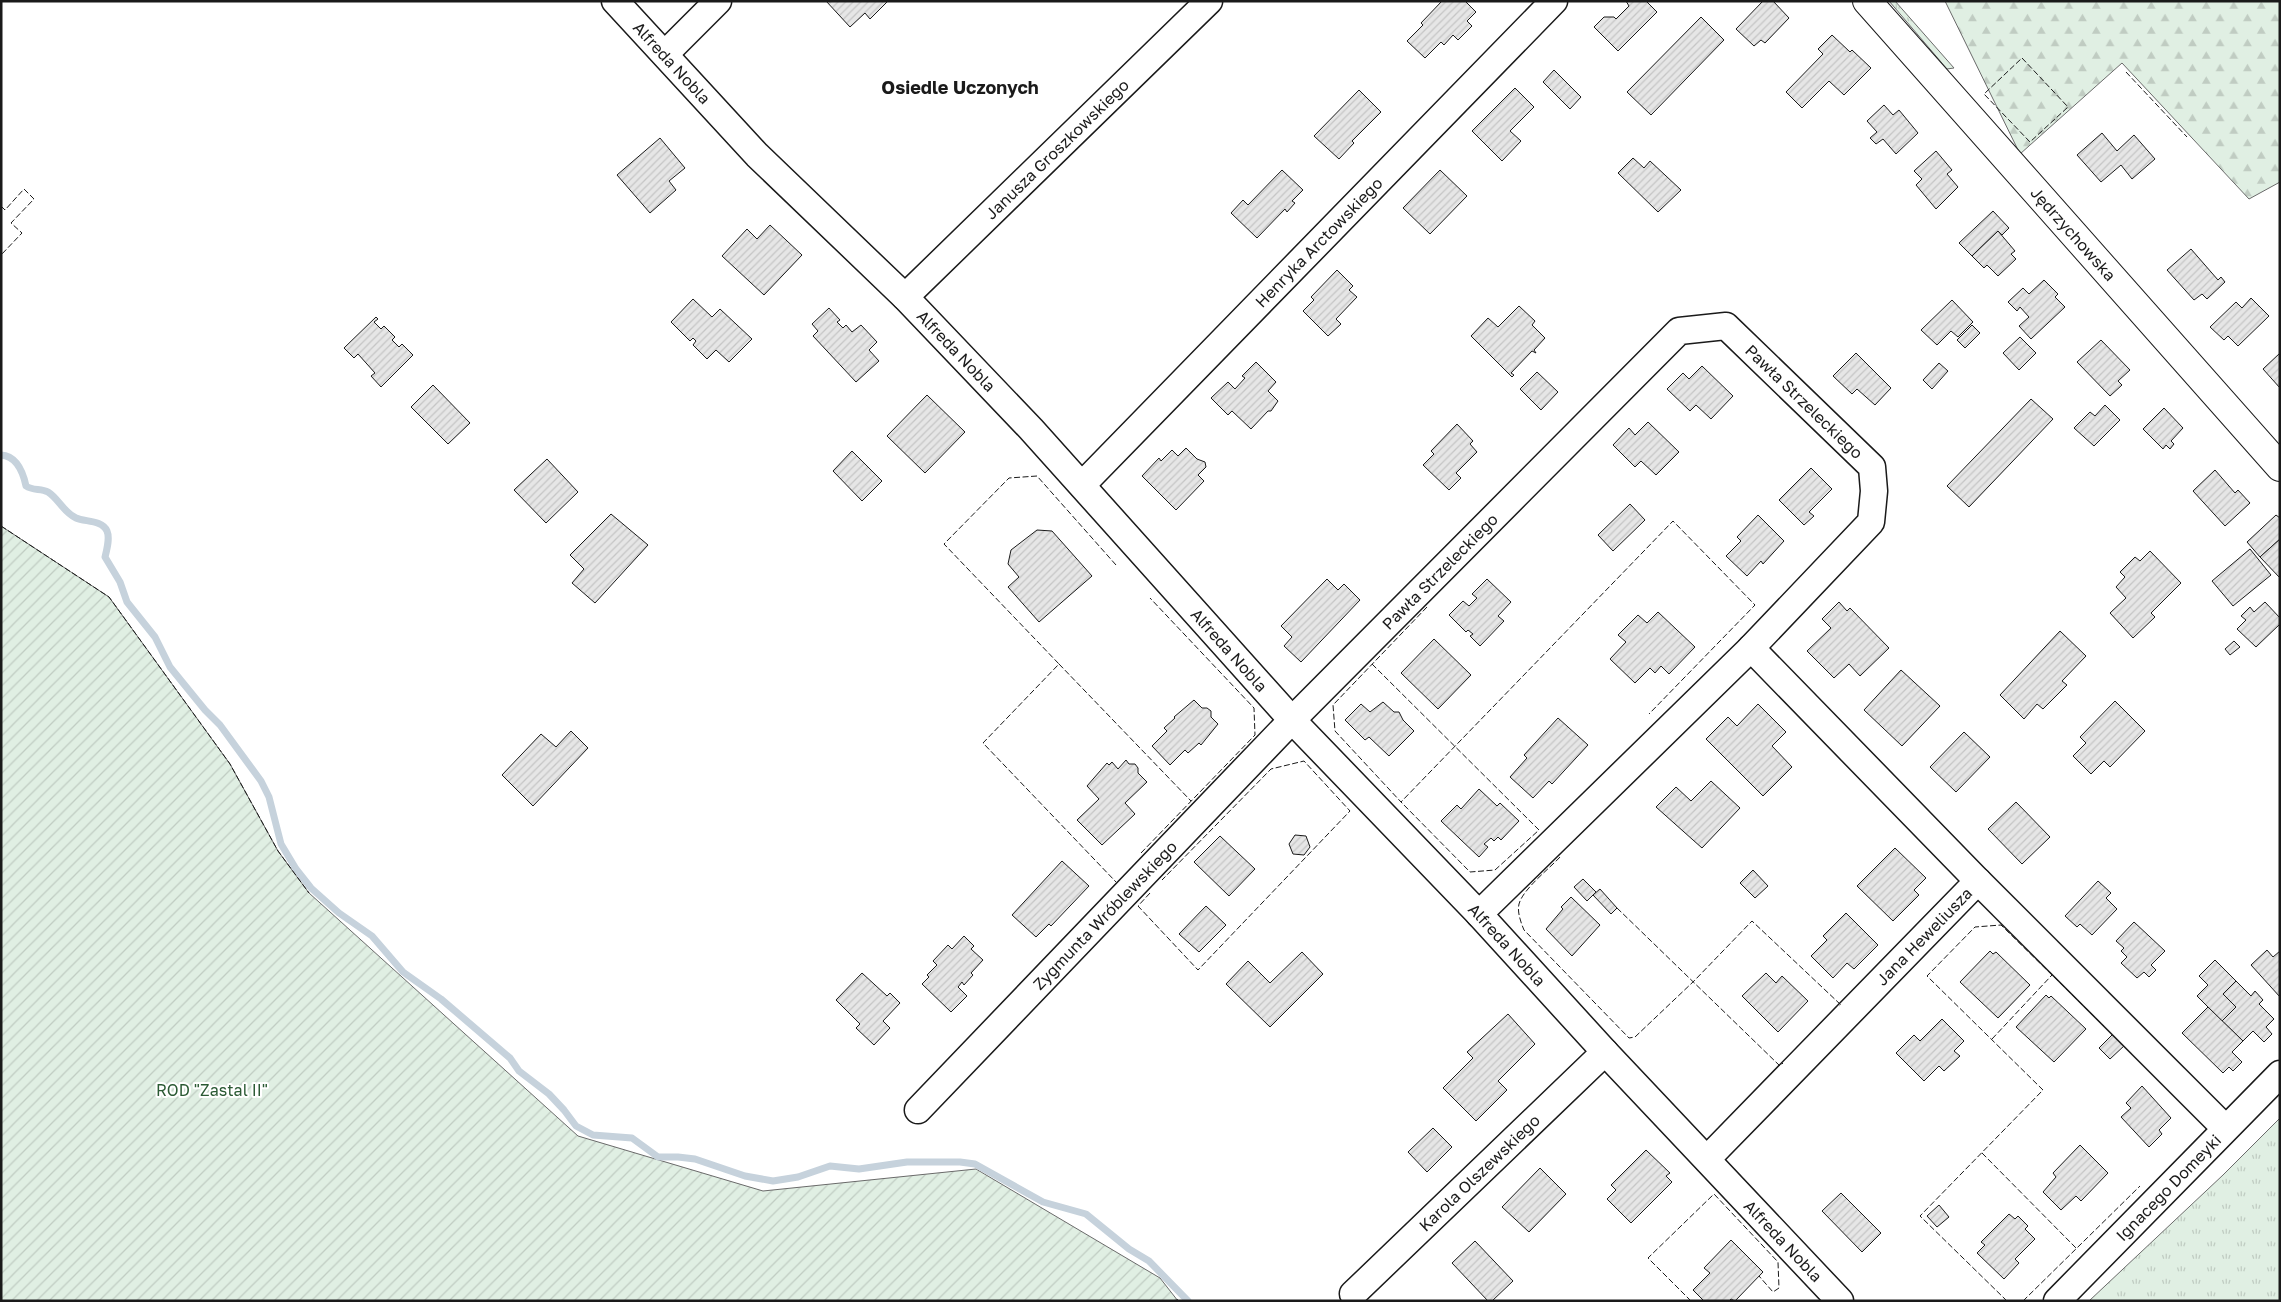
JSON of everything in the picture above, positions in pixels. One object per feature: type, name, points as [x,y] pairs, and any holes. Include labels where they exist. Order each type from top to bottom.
[{"type":"main road","name":"Jędrzychowska","points":[[1867,1],[2280,467]]},
{"type":"street","name":"Alfreda Nobla","points":[[615,1],[757,155],[906,297],[1082,485],[1292,720],[1479,914],[1840,1301]]},
{"type":"street","points":[[665,54],[718,1]]},
{"type":"street","name":"Janusza Groszkowskiego","points":[[906,297],[1209,1]]},
{"type":"street","name":"Henryka Arctowskiego","points":[[1082,485],[1554,1]]},
{"type":"street","name":"Pawła Strzeleckiego","points":[[1292,720],[1679,331],[1726,326],[1872,466],[1874,492],[1871,522],[1751,648],[1479,914]]},
{"type":"street","name":"Jana Heweliusza","points":[[1707,1158],[1978,881],[1751,648]]},
{"type":"street","name":"Zygmunta Wróblewskiego","points":[[918,1110],[1292,720]]},
{"type":"street","points":[[1978,881],[2225,1128]]},
{"type":"street","name":"Karola Olszewskiego","points":[[1353,1294],[1606,1052]]},
{"type":"street","name":"Ignacego Domeyki","points":[[2057,1301],[2280,1074]]},
{"type":"green space","points":[[1889,1],[1895,1],[1954,68],[1947,69]]},
{"type":"green space","points":[[1945,1],[2280,1],[2280,182],[2249,199],[2122,63],[2020,154]]},
{"type":"green space","name":"ROD \"Zastal II\"","points":[[1,526],[109,597],[230,764],[278,851],[309,893],[578,1136],[763,1191],[976,1169],[1160,1278],[1178,1301],[1,1301]]},
{"type":"green space","points":[[2280,1118],[2280,1301],[2089,1301],[2223,1175]]},
{"type":"building","points":[[826,1],[888,1],[870,19],[865,13],[850,27]]},
{"type":"building","points":[[1442,1],[1465,1],[1476,12],[1467,21],[1472,26],[1458,40],[1453,35],[1444,45],[1441,42],[1425,58],[1407,41],[1423,25],[1421,23]]},
{"type":"building","points":[[1626,1],[1646,1],[1657,12],[1618,51],[1594,27],[1604,17],[1614,17],[1616,19],[1629,6]]},
{"type":"building","points":[[1763,1],[1773,1],[1789,18],[1765,43],[1761,40],[1754,46],[1736,29]]},
{"type":"building","points":[[1701,17],[1724,40],[1651,115],[1627,92]]},
{"type":"building","points":[[1832,35],[1871,68],[1844,95],[1829,81],[1802,108],[1786,92],[1823,54],[1818,49]]},
{"type":"building","points":[[1554,70],[1581,97],[1570,109],[1543,82]]},
{"type":"building","points":[[1515,88],[1534,107],[1510,131],[1521,141],[1502,161],[1472,131]]},
{"type":"building","points":[[1359,90],[1381,112],[1352,141],[1354,143],[1339,159],[1314,136]]},
{"type":"building","points":[[1884,105],[1893,115],[1899,110],[1918,133],[1896,154],[1883,139],[1876,144],[1870,138],[1877,132],[1867,121]]},
{"type":"building","points":[[2102,133],[2117,151],[2134,135],[2155,159],[2132,179],[2121,165],[2101,182],[2077,155]]},
{"type":"building","points":[[660,138],[685,168],[669,181],[676,190],[650,213],[617,175]]},
{"type":"building","points":[[1936,151],[1952,170],[1947,174],[1958,187],[1936,209],[1916,185],[1922,179],[1914,171]]},
{"type":"building","points":[[1633,158],[1644,168],[1650,161],[1681,190],[1658,212],[1618,173]]},
{"type":"building","points":[[1282,170],[1303,190],[1292,201],[1295,203],[1287,212],[1285,209],[1257,238],[1231,213],[1243,200],[1248,205]]},
{"type":"building","points":[[1440,170],[1467,196],[1430,234],[1403,208]]},
{"type":"building","points":[[1993,211],[2009,228],[2002,235],[1998,231],[1972,256],[1959,243]]},
{"type":"building","points":[[770,225],[802,255],[764,295],[722,256],[747,229],[757,239]]},
{"type":"building","points":[[1998,231],[2015,251],[2011,254],[2016,259],[1998,276],[1987,265],[1984,268],[1972,256]]},
{"type":"building","points":[[2191,249],[2218,280],[2221,277],[2225,282],[2207,299],[2202,294],[2194,300],[2167,270]]},
{"type":"building","points":[[1337,270],[1353,286],[1349,290],[1357,297],[1336,319],[1341,324],[1328,336],[1303,311],[1314,300],[1311,297]]},
{"type":"building","points":[[2044,280],[2058,294],[2055,297],[2065,307],[2031,339],[2019,326],[2029,317],[2020,307],[2017,311],[2008,302],[2023,288],[2029,294]]},
{"type":"building","points":[[2251,298],[2269,316],[2238,346],[2228,336],[2224,340],[2210,327],[2236,302],[2242,308]]},
{"type":"building","points":[[693,299],[712,317],[720,309],[752,339],[729,362],[716,350],[707,359],[693,345],[696,341],[693,338],[690,341],[671,322]]},
{"type":"building","points":[[1952,300],[1973,322],[1958,337],[1951,331],[1937,345],[1921,330]]},
{"type":"building","points":[[1519,306],[1535,321],[1532,325],[1545,338],[1534,350],[1536,353],[1532,351],[1511,373],[1514,375],[1512,377],[1471,336],[1488,318],[1498,327]]},
{"type":"building","points":[[829,308],[840,320],[837,322],[843,328],[846,325],[852,332],[861,325],[877,342],[869,350],[879,361],[856,382],[813,336],[818,331],[812,324]]},
{"type":"building","points":[[376,317],[378,319],[374,322],[381,329],[384,326],[395,337],[392,340],[399,347],[402,344],[413,355],[381,387],[371,376],[375,373],[358,354],[354,358],[344,348]]},
{"type":"building","points":[[1972,325],[1980,333],[1965,348],[1957,340]]},
{"type":"building","points":[[2020,337],[2036,353],[2019,370],[2003,353]]},
{"type":"building","points":[[2101,340],[2130,370],[2118,381],[2122,385],[2110,396],[2077,362]]},
{"type":"building","points":[[1856,353],[1891,388],[1875,405],[1857,389],[1852,394],[1833,376]]},
{"type":"building","points":[[2280,353],[2280,388],[2263,369]]},
{"type":"building","points":[[1256,362],[1276,382],[1268,391],[1278,401],[1271,411],[1268,411],[1251,429],[1232,411],[1228,415],[1211,398],[1228,382],[1235,389],[1245,378],[1242,376]]},
{"type":"building","points":[[1939,363],[1948,371],[1932,389],[1923,380]]},
{"type":"building","points":[[1702,366],[1733,396],[1711,419],[1696,405],[1690,411],[1667,389],[1683,373],[1689,379]]},
{"type":"building","points":[[1537,372],[1558,392],[1541,410],[1520,389]]},
{"type":"building","points":[[433,385],[470,423],[448,444],[411,407]]},
{"type":"building","points":[[927,395],[965,432],[925,473],[887,436]]},
{"type":"building","points":[[2031,399],[2053,419],[1969,507],[1947,486]]},
{"type":"building","points":[[2105,405],[2120,420],[2094,446],[2074,428],[2090,412],[2095,416]]},
{"type":"building","points":[[2164,408],[2183,428],[2171,441],[2174,444],[2170,449],[2166,445],[2163,449],[2143,429]]},
{"type":"building","points":[[1648,422],[1679,452],[1656,475],[1641,461],[1635,467],[1613,445],[1629,428],[1635,435]]},
{"type":"building","points":[[1457,424],[1473,441],[1470,444],[1477,452],[1456,473],[1461,478],[1449,490],[1423,465],[1434,454],[1431,451]]},
{"type":"building","points":[[1186,448],[1197,459],[1205,462],[1206,467],[1198,475],[1204,481],[1176,510],[1142,476],[1159,458],[1161,461],[1172,450],[1178,456]]},
{"type":"building","points":[[852,451],[882,481],[862,501],[833,471]]},
{"type":"building","points":[[547,459],[578,492],[546,523],[514,490]]},
{"type":"building","points":[[1811,468],[1832,489],[1809,512],[1814,516],[1804,525],[1779,500]]},
{"type":"building","points":[[2215,470],[2235,493],[2238,490],[2250,503],[2225,526],[2193,491]]},
{"type":"building","points":[[1630,504],[1645,520],[1613,551],[1598,535]]},
{"type":"building","points":[[611,514],[648,545],[595,603],[572,583],[584,569],[570,555]]},
{"type":"building","points":[[1758,515],[1784,541],[1763,564],[1761,561],[1747,576],[1726,556],[1741,541],[1737,537]]},
{"type":"building","points":[[2276,515],[2280,518],[2280,539],[2260,557],[2247,542]]},
{"type":"building","points":[[1037,530],[1052,531],[1092,576],[1039,622],[1008,587],[1019,577],[1008,564],[1011,550]]},
{"type":"building","points":[[2280,539],[2280,578],[2260,557]]},
{"type":"building","points":[[2250,549],[2271,575],[2233,606],[2212,581]]},
{"type":"building","points":[[2150,551],[2181,583],[2151,613],[2155,617],[2133,638],[2110,613],[2126,598],[2116,587],[2125,577],[2120,572],[2135,557],[2140,561]]},
{"type":"building","points":[[1327,579],[1338,590],[1344,584],[1360,600],[1301,662],[1284,646],[1292,637],[1281,626]]},
{"type":"building","points":[[1487,579],[1511,602],[1498,616],[1504,621],[1480,646],[1470,636],[1473,634],[1468,630],[1466,632],[1449,615],[1463,601],[1469,606],[1477,598],[1472,594]]},
{"type":"building","points":[[1839,602],[1847,611],[1850,608],[1889,648],[1860,676],[1849,664],[1834,678],[1807,651],[1831,628],[1822,619]]},
{"type":"building","points":[[2265,602],[2280,618],[2280,624],[2256,647],[2237,629],[2246,620],[2241,616],[2250,607],[2254,612]]},
{"type":"building","points":[[1658,612],[1695,647],[1669,674],[1661,666],[1655,673],[1650,668],[1635,683],[1610,659],[1626,642],[1618,635],[1638,615],[1647,623]]},
{"type":"building","points":[[2060,631],[2086,656],[2062,681],[2067,685],[2043,709],[2037,704],[2024,719],[2000,695]]},
{"type":"building","points":[[1434,639],[1471,675],[1438,709],[1401,673]]},
{"type":"building","points":[[2234,641],[2240,647],[2230,655],[2225,649]]},
{"type":"building","points":[[1901,670],[1940,706],[1902,746],[1864,710]]},
{"type":"building","points":[[1194,700],[1202,708],[1207,708],[1211,711],[1211,717],[1218,724],[1201,745],[1199,743],[1188,753],[1185,750],[1170,765],[1152,746],[1167,731],[1164,728],[1174,717]]},
{"type":"building","points":[[2115,701],[2145,731],[2110,767],[2104,761],[2091,774],[2073,756],[2086,743],[2080,737]]},
{"type":"building","points":[[1383,702],[1394,712],[1399,712],[1403,720],[1414,731],[1389,756],[1369,737],[1365,740],[1345,720],[1361,704],[1370,712]]},
{"type":"building","points":[[1758,704],[1786,732],[1772,746],[1792,767],[1763,796],[1706,739],[1728,717],[1737,726]]},
{"type":"building","points":[[1558,718],[1588,745],[1552,784],[1549,781],[1533,798],[1510,777],[1527,758],[1524,755]]},
{"type":"building","points":[[571,731],[588,748],[533,806],[502,775],[541,734],[556,747]]},
{"type":"building","points":[[1964,732],[1990,757],[1956,792],[1930,767]]},
{"type":"building","points":[[1126,760],[1129,764],[1135,764],[1138,768],[1138,773],[1147,782],[1125,803],[1135,814],[1102,845],[1077,820],[1099,799],[1087,786],[1107,763],[1109,765],[1112,762],[1118,769]]},
{"type":"building","points":[[1711,781],[1740,808],[1702,848],[1656,807],[1676,787],[1691,801]]},
{"type":"building","points":[[1479,789],[1497,806],[1500,803],[1519,821],[1501,840],[1498,837],[1494,841],[1491,838],[1484,844],[1488,847],[1479,857],[1441,821],[1457,805],[1461,809]]},
{"type":"building","points":[[2016,802],[2050,837],[2022,864],[1988,829]]},
{"type":"building","points":[[1295,835],[1306,836],[1310,847],[1304,855],[1293,854],[1289,844]]},
{"type":"building","points":[[1220,836],[1255,869],[1229,896],[1194,862]]},
{"type":"building","points":[[1895,848],[1926,878],[1914,890],[1919,895],[1893,921],[1857,886]]},
{"type":"building","points":[[1062,861],[1089,886],[1051,926],[1049,924],[1036,937],[1012,915]]},
{"type":"building","points":[[1753,870],[1768,886],[1755,898],[1740,883]]},
{"type":"building","points":[[1583,879],[1596,892],[1587,901],[1574,887]]},
{"type":"building","points":[[2098,881],[2111,893],[2106,898],[2117,909],[2092,935],[2080,924],[2077,927],[2065,916]]},
{"type":"building","points":[[1600,889],[1617,908],[1611,914],[1593,895]]},
{"type":"building","points":[[1571,897],[1600,925],[1572,956],[1546,929],[1563,909],[1561,907]]},
{"type":"building","points":[[1206,906],[1226,925],[1199,952],[1179,934]]},
{"type":"building","points":[[1846,913],[1878,945],[1854,969],[1847,963],[1833,978],[1811,956],[1827,940],[1823,936]]},
{"type":"building","points":[[2134,922],[2165,951],[2151,965],[2156,970],[2149,977],[2144,972],[2137,978],[2121,963],[2127,957],[2121,951],[2124,948],[2116,941]]},
{"type":"building","points":[[964,936],[974,946],[971,949],[983,960],[971,973],[973,975],[964,985],[962,982],[958,987],[967,996],[951,1012],[922,984],[929,977],[927,975],[937,965],[933,961],[948,945],[952,949]]},
{"type":"building","points":[[2267,950],[2273,957],[2280,951],[2280,997],[2251,965]]},
{"type":"building","points":[[1990,951],[1993,954],[1996,952],[2030,985],[1998,1018],[1960,982]]},
{"type":"building","points":[[1302,952],[1323,974],[1270,1027],[1226,984],[1248,961],[1270,983]]},
{"type":"building","points":[[2215,960],[2236,981],[2223,994],[2236,1007],[2222,1021],[2197,996],[2208,985],[2199,976]]},
{"type":"building","points":[[862,973],[887,996],[890,993],[900,1003],[883,1021],[890,1028],[874,1045],[856,1028],[860,1024],[836,1000]]},
{"type":"building","points":[[1766,973],[1776,983],[1782,976],[1808,1001],[1778,1032],[1742,996]]},
{"type":"building","points":[[2236,981],[2251,996],[2255,991],[2263,1000],[2259,1004],[2274,1019],[2266,1027],[2272,1034],[2264,1042],[2253,1031],[2243,1041],[2222,1021],[2236,1007],[2223,994]]},
{"type":"building","points":[[2046,995],[2049,998],[2051,996],[2086,1029],[2054,1062],[2016,1027]]},
{"type":"building","points":[[2208,1007],[2243,1041],[2232,1052],[2242,1062],[2233,1071],[2229,1067],[2223,1073],[2182,1033]]},
{"type":"building","points":[[1508,1014],[1535,1044],[1498,1081],[1507,1090],[1476,1121],[1443,1088],[1473,1058],[1467,1052]]},
{"type":"building","points":[[1942,1019],[1964,1041],[1954,1051],[1960,1056],[1944,1071],[1939,1066],[1924,1081],[1896,1053],[1914,1035],[1920,1041]]},
{"type":"building","points":[[2114,1033],[2125,1045],[2110,1059],[2099,1048]]},
{"type":"building","points":[[2142,1086],[2171,1118],[2159,1130],[2162,1134],[2149,1147],[2121,1117],[2131,1108],[2126,1103]]},
{"type":"building","points":[[1433,1128],[1452,1147],[1427,1172],[1408,1152]]},
{"type":"building","points":[[2080,1145],[2108,1173],[2081,1201],[2076,1196],[2061,1210],[2043,1192],[2056,1177],[2053,1173]]},
{"type":"building","points":[[1646,1150],[1670,1173],[1666,1176],[1672,1182],[1631,1223],[1607,1199],[1616,1190],[1611,1185]]},
{"type":"building","points":[[1540,1168],[1566,1194],[1529,1232],[1502,1207]]},
{"type":"building","points":[[1841,1193],[1881,1233],[1862,1252],[1822,1211]]},
{"type":"building","points":[[1939,1205],[1949,1217],[1937,1227],[1927,1216]]},
{"type":"building","points":[[2009,1214],[2015,1219],[2018,1216],[2028,1226],[2025,1229],[2035,1239],[2015,1259],[2019,1263],[2004,1279],[1977,1253],[1985,1245],[1981,1242]]},
{"type":"building","points":[[1731,1240],[1763,1272],[1735,1301],[1731,1299],[1729,1301],[1704,1301],[1693,1290],[1710,1273],[1704,1268]]},
{"type":"building","points":[[1475,1241],[1513,1281],[1492,1301],[1488,1301],[1452,1263]]},
{"type":"waterway","points":[[1,455],[7,456],[15,462],[21,470],[26,486],[48,492],[76,518],[105,527],[108,537],[105,557],[120,582],[127,602],[155,637],[170,667],[205,710],[220,725],[261,781],[269,797],[281,844],[296,869],[311,888],[339,913],[372,936],[403,972],[441,999],[510,1058],[519,1071],[549,1094],[576,1126],[593,1135],[632,1138],[658,1157],[695,1159],[745,1176],[773,1181],[798,1177],[830,1166],[859,1169],[907,1162],[960,1162],[975,1164],[1043,1202],[1086,1214],[1129,1249],[1149,1261],[1188,1301]]},
{"type":"fence","points":[[2022,58],[2068,107],[2030,142],[1984,94],[2022,58]]},
{"type":"fence","points":[[2126,72],[2187,137]]},
{"type":"fence","points":[[1,206],[5,210],[24,189],[34,199],[11,223],[22,233],[1,255]]},
{"type":"fence","points":[[1116,565],[1037,476],[1009,478],[944,544],[1059,664],[983,743],[1116,882]]},
{"type":"fence","points":[[1427,607],[1333,705],[1335,731],[1401,802],[1673,521],[1755,605],[1649,714]]},
{"type":"fence","points":[[1,526],[109,597],[230,764],[278,851],[309,893]]},
{"type":"fence","points":[[1141,853],[1255,735],[1254,708],[1150,598]]},
{"type":"fence","points":[[1059,664],[1191,801]]},
{"type":"fence","points":[[1372,664],[1539,830],[1495,870],[1470,872],[1401,802]]},
{"type":"fence","points":[[1150,893],[1138,906],[1198,970],[1350,811],[1304,761],[1271,769],[1162,880]]},
{"type":"fence","points":[[1560,857],[1521,898],[1519,910],[1524,930],[1629,1038],[1635,1037],[1694,981],[1752,921],[1841,1005],[1839,1006]]},
{"type":"fence","points":[[1617,908],[1780,1066],[1783,1063]]},
{"type":"fence","points":[[2007,1301],[1920,1216],[2043,1090],[1927,976],[1975,927],[2001,925],[2104,1026]]},
{"type":"fence","points":[[1992,1039],[2052,975]]},
{"type":"fence","points":[[1982,1153],[2076,1248]]},
{"type":"fence","points":[[2023,1301],[2140,1186]]},
{"type":"fence","points":[[1691,1301],[1648,1258],[1714,1194],[1778,1262],[1779,1288],[1773,1292],[1759,1276]]},
{"type":"district","name":"Osiedle Uczonych","points":[[960,88]]}]
